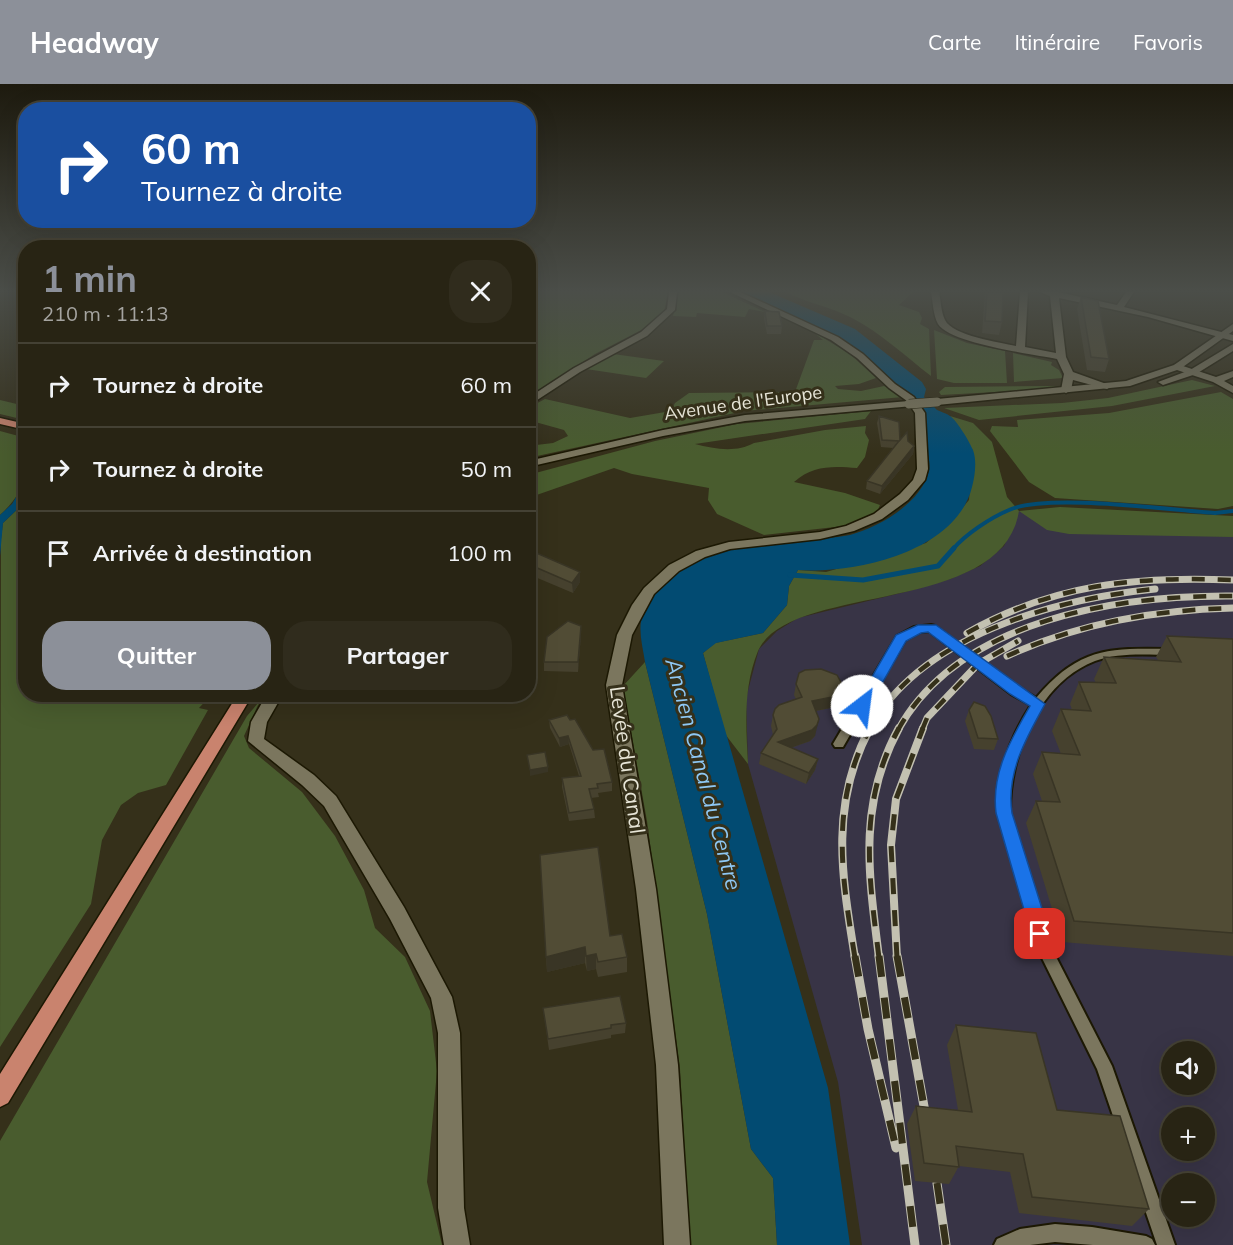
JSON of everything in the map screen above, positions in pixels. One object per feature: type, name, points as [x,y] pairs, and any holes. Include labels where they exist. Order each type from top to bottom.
[{"type":"main road","points":[[0,422],[18,426]]},
{"type":"main road","points":[[0,1095],[241,702]]},
{"type":"street","points":[[536,398],[576,370],[623,346]]},
{"type":"street","name":"Levée du Canal","points":[[677,1245],[667,1065],[646,889],[614,685],[616,655],[642,600],[674,568],[704,554],[726,548],[819,536],[862,527],[896,506],[923,476],[919,410],[908,396],[894,388],[848,346]]},
{"type":"street","points":[[1008,346],[1061,357]]},
{"type":"street","points":[[1059,346],[1061,357],[1069,374],[1070,394]]},
{"type":"street","points":[[1069,374],[1081,384],[1107,386],[1127,384],[1176,367],[1206,346]]},
{"type":"street","name":"Avenue de l'Europe","points":[[536,463],[727,420],[802,411],[984,399],[1026,401],[1070,394],[1138,388],[1192,372],[1233,347]]},
{"type":"street","points":[[1203,366],[1216,380]]},
{"type":"street","points":[[1176,367],[1216,380],[1233,390]]},
{"type":"street","points":[[1216,380],[1233,374]]},
{"type":"street","points":[[1070,394],[1081,384]]},
{"type":"street","name":"Avenue de l'Europe","points":[[536,468],[557,460]]},
{"type":"street","points":[[271,702],[255,730],[256,741],[308,780],[330,801],[425,962],[441,997],[449,1033],[451,1208],[457,1245]]},
{"type":"lane","points":[[839,744],[901,638],[918,629],[931,628],[1015,691],[1038,704]]},
{"type":"lane","points":[[1166,1245],[1104,1066],[1046,952],[1004,813],[1001,794],[1003,780],[1014,748],[1038,704],[1056,682],[1089,660],[1125,652],[1190,652]]},
{"type":"lane","points":[[1003,1245],[1022,1235],[1053,1232],[1146,1245]]},
{"type":"shaded area","points":[[1019,511],[1233,522],[1233,1245],[862,1245],[838,1082],[748,764],[746,698],[759,649],[777,631],[798,618],[909,591],[950,579],[980,566],[1004,546]]},
{"type":"green space","points":[[536,346],[610,346],[536,393]]},
{"type":"green space","points":[[812,346],[837,346],[850,354],[876,378],[859,384],[835,386],[838,389],[861,391],[884,386],[903,397],[744,411],[536,456],[536,445],[553,443],[568,436],[564,430],[536,422],[536,404],[545,399],[630,418],[671,411],[675,403],[689,393],[795,392]]},
{"type":"green space","points":[[893,346],[930,346],[931,376]]},
{"type":"green space","points":[[935,346],[982,346],[1005,351],[1007,383],[954,383],[937,379]]},
{"type":"green space","points":[[1013,353],[1052,362],[1051,365],[1059,370],[1063,378],[1014,382]]},
{"type":"green space","points":[[613,354],[664,361],[646,378],[586,369]]},
{"type":"green space","points":[[1192,380],[1215,386],[1112,406],[979,420],[944,408],[1062,403],[1108,398]]},
{"type":"green space","points":[[1057,386],[1047,389],[941,395],[939,392],[945,387]]},
{"type":"green space","points":[[1221,392],[1233,399],[1233,506],[1218,509],[1055,498],[1029,482],[990,431],[992,426],[1018,427],[1017,420],[1109,413]]},
{"type":"green space","points":[[0,400],[18,404],[18,418],[0,414]]},
{"type":"green space","points":[[871,411],[865,419],[695,444],[717,449],[732,449],[825,430],[866,426],[865,433],[869,440],[865,457],[857,468],[824,468],[808,472],[794,482],[845,493],[880,505],[876,514],[844,526],[764,535],[717,514],[708,500],[709,488],[632,474],[614,468],[536,495],[536,473],[655,441],[737,424]]},
{"type":"green space","points":[[950,416],[973,423],[992,442],[1007,497],[1019,511],[1004,545],[975,568],[937,583],[809,614],[777,629],[758,651],[750,678],[747,707],[748,764],[725,734],[703,653],[715,643],[763,633],[787,605],[789,586],[798,570],[826,572],[926,543],[954,518],[969,500],[973,451]]},
{"type":"green space","points":[[0,431],[18,436],[18,494],[0,515]]},
{"type":"green space","points":[[1060,507],[1233,516],[1233,537],[1069,534],[1047,530],[1019,511]]},
{"type":"green space","points":[[18,509],[18,702],[205,702],[199,708],[208,710],[166,785],[138,793],[121,805],[102,840],[91,904],[0,1047],[1,539],[3,523]]},
{"type":"green space","points":[[645,662],[707,914],[751,1149],[773,1178],[777,1245],[690,1245],[680,1069],[647,821],[623,686]]},
{"type":"green space","points":[[261,702],[244,736],[249,748],[302,792],[335,836],[364,890],[375,928],[405,957],[430,1011],[437,1071],[427,1182],[442,1245],[0,1245],[0,1141],[247,716]]},
{"type":"water","name":"Ancien Canal du Centre","points":[[850,346],[877,346],[922,382],[926,389],[924,397],[937,410],[948,415],[963,432],[973,450],[975,473],[972,487],[962,509],[946,528],[925,543],[900,554],[874,563],[847,568],[798,570],[789,586],[787,605],[763,633],[716,643],[703,653],[828,1088],[850,1245],[777,1245],[773,1178],[751,1149],[707,914],[645,662],[641,621],[652,597],[662,586],[682,570],[703,559],[750,546],[850,535],[874,526],[898,512],[918,493],[929,470],[924,438],[925,410]]},
{"type":"water","points":[[18,494],[18,509],[3,523],[0,556],[0,515],[12,504]]},
{"type":"building","points":[[1089,346],[1107,346],[1109,359],[1091,357]]},
{"type":"building","points":[[879,416],[899,422],[900,440],[907,432],[908,441],[914,446],[882,486],[867,481],[899,441],[882,440]]},
{"type":"building","points":[[536,553],[580,572],[572,583],[536,567]]},
{"type":"building","points":[[568,621],[581,626],[578,662],[544,662],[547,637]]},
{"type":"building","points":[[1167,636],[1233,639],[1233,933],[1074,921],[1036,801],[1060,802],[1042,752],[1080,755],[1061,709],[1091,711],[1079,682],[1116,683],[1104,657],[1181,662]]},
{"type":"building","points":[[821,669],[837,675],[843,686],[837,696],[812,701],[819,719],[812,730],[778,742],[818,759],[809,773],[761,753],[777,729],[773,715],[775,709],[779,705],[802,697],[796,684],[799,673],[805,670]]},
{"type":"building","points":[[974,702],[985,706],[991,716],[998,739],[978,738],[969,710]]},
{"type":"building","points":[[567,715],[570,720],[575,719],[593,750],[604,749],[612,782],[597,784],[598,788],[589,789],[594,809],[569,813],[562,778],[581,776],[568,736],[559,738],[549,720]]},
{"type":"building","points":[[545,752],[548,767],[530,770],[527,755]]},
{"type":"building","points":[[598,847],[610,936],[622,934],[627,957],[598,962],[596,954],[586,956],[585,947],[546,957],[540,855]]},
{"type":"building","points":[[620,996],[626,1023],[611,1025],[611,1028],[548,1039],[543,1008]]},
{"type":"building","points":[[956,1025],[1036,1033],[1057,1110],[1120,1116],[1149,1209],[1032,1197],[1023,1154],[956,1146],[959,1167],[924,1163],[916,1106],[972,1112]]},
{"type":"waterway","points":[[954,548],[986,522],[1009,510],[1027,505],[1079,503],[1215,513],[1233,511]]},
{"type":"waterway","points":[[790,575],[863,580],[938,566],[954,548]]},
{"type":"railway","points":[[967,633],[999,616],[1031,603],[1096,587],[1162,580],[1233,580]]},
{"type":"railway","points":[[869,730],[892,697],[921,669],[956,646],[1034,613],[1116,594],[1155,589]]},
{"type":"railway","points":[[898,730],[925,692],[960,662],[1001,639],[1046,621],[1093,609],[1141,601],[1233,596]]},
{"type":"railway","points":[[1007,656],[1062,635],[1118,620],[1146,615],[1233,608]]},
{"type":"railway","points":[[922,730],[927,718],[978,664],[1018,641]]},
{"type":"railway","points":[[897,958],[891,845],[896,799],[923,728]]},
{"type":"railway","points":[[855,958],[846,899],[842,842],[849,785],[857,757],[869,730]]},
{"type":"railway","points":[[879,958],[870,869],[872,813],[877,785],[898,730]]},
{"type":"railway","points":[[855,956],[868,1029],[896,1148]]},
{"type":"railway","points":[[879,956],[915,1245]]},
{"type":"railway","points":[[897,956],[927,1123]]},
{"type":"railway","points":[[937,1183],[946,1245]]},
{"type":"route","points":[[862,706],[901,638],[918,629],[931,628],[1015,691],[1038,704],[1014,748],[1003,780],[1001,794],[1004,813],[1040,934]]}]
